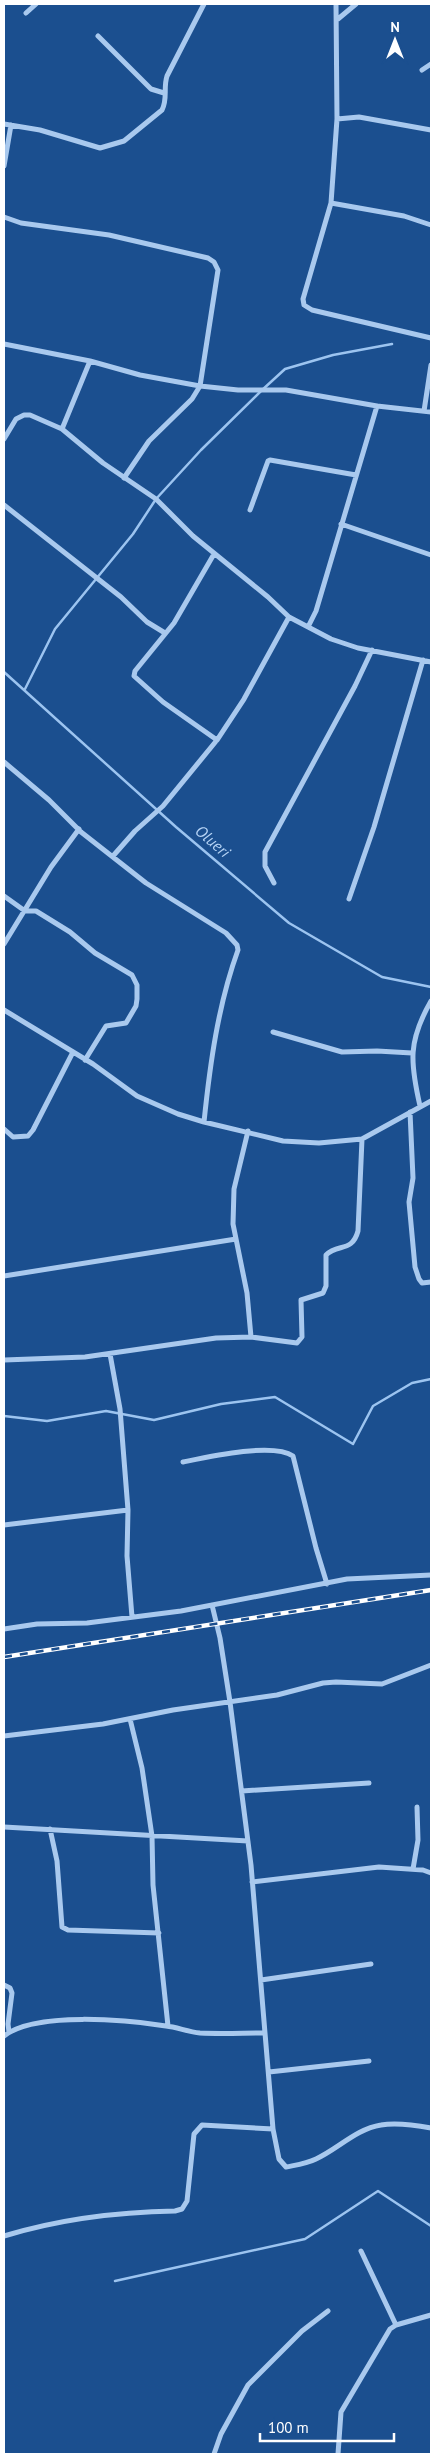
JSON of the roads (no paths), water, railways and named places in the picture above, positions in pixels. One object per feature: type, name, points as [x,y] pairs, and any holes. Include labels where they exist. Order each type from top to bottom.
[{"type":"street","points":[[26,14],[36,4]]},
{"type":"street","points":[[4,124],[54,134],[84,142],[93,147],[108,147],[124,141],[162,110],[165,104],[164,93],[167,76],[204,4]]},
{"type":"street","points":[[336,4],[338,19],[337,119],[331,203],[303,299],[304,305],[312,310],[431,338]]},
{"type":"street","points":[[338,19],[356,4]]},
{"type":"street","points":[[98,36],[148,86],[164,93]]},
{"type":"street","points":[[422,70],[431,64]]},
{"type":"street","points":[[337,119],[359,118],[431,130]]},
{"type":"street","points":[[4,166],[11,125]]},
{"type":"street","points":[[331,203],[404,216],[431,225]]},
{"type":"street","points":[[4,217],[21,222],[109,235],[208,258],[214,262],[218,270],[200,386],[192,399],[149,441],[124,478]]},
{"type":"street","points":[[4,344],[90,361],[140,375],[200,386],[238,390],[286,390],[377,406],[431,412]]},
{"type":"street","points":[[62,429],[90,361]]},
{"type":"street","points":[[424,411],[431,365]]},
{"type":"street","points":[[308,627],[316,611],[340,524],[377,406]]},
{"type":"street","points":[[4,439],[16,419],[24,415],[30,415],[62,429],[124,478],[156,499],[159,505],[214,554],[268,597],[289,617],[340,642],[358,648],[431,662]]},
{"type":"street","points":[[250,510],[268,461],[272,459],[356,475]]},
{"type":"street","points":[[4,505],[121,597],[147,622],[165,633]]},
{"type":"street","points":[[340,524],[431,555]]},
{"type":"street","points":[[214,554],[188,602],[135,671],[134,676],[163,702],[216,740]]},
{"type":"street","points":[[113,856],[135,831],[157,813],[216,740],[244,699],[289,617]]},
{"type":"street","points":[[274,883],[265,866],[265,852],[355,686],[372,650]]},
{"type":"street","points":[[349,899],[374,827],[423,660]]},
{"type":"street","points":[[4,762],[49,800],[79,829],[146,883],[226,933],[237,945],[238,950],[220,1016],[209,1078],[204,1122]]},
{"type":"street","points":[[4,944],[79,829]]},
{"type":"street","points":[[4,896],[25,911],[36,911],[70,932],[96,953],[132,975],[137,985],[136,1006],[126,1023],[106,1026],[85,1060]]},
{"type":"street","points":[[420,1106],[413,1076],[412,1053],[419,1022],[431,1001]]},
{"type":"street","points":[[4,1010],[73,1052],[137,1096],[178,1114],[283,1141],[319,1143],[362,1139],[431,1101]]},
{"type":"street","points":[[274,1032],[342,1052],[412,1053]]},
{"type":"street","points":[[4,1129],[13,1137],[28,1136],[33,1130],[73,1052]]},
{"type":"street","points":[[410,1112],[413,1178],[409,1202],[415,1267],[418,1280],[422,1283],[431,1282]]},
{"type":"street","points":[[248,1131],[234,1188],[232,1224],[247,1293],[251,1337]]},
{"type":"street","points":[[4,1360],[110,1354],[216,1338],[251,1337],[291,1344],[300,1341],[302,1337],[301,1300],[323,1293],[326,1286],[326,1255],[330,1251],[344,1248],[356,1239],[359,1222],[362,1139]]},
{"type":"street","points":[[4,1276],[236,1239]]},
{"type":"street","points":[[110,1354],[120,1409],[128,1510],[127,1556],[132,1617]]},
{"type":"street","points":[[183,1462],[263,1451],[286,1451],[293,1456],[327,1584]]},
{"type":"street","points":[[4,1525],[128,1510]]},
{"type":"street","points":[[4,1629],[37,1624],[87,1622],[132,1617],[212,1605],[347,1579],[431,1575]]},
{"type":"street","points":[[212,1605],[220,1638],[230,1702],[248,1841],[273,2129],[278,2159],[286,2167],[302,2164],[317,2159],[357,2134],[380,2125],[406,2124],[431,2128]]},
{"type":"street","points":[[4,1736],[130,1719],[336,1682],[382,1684],[431,1665]]},
{"type":"street","points":[[130,1719],[142,1768],[152,1836],[153,1885],[168,2026]]},
{"type":"street","points":[[242,1791],[369,1783]]},
{"type":"street","points":[[413,1869],[418,1840],[418,1807]]},
{"type":"street","points":[[4,1827],[248,1841]]},
{"type":"street","points":[[50,1829],[57,1861],[62,1926],[68,1930],[159,1933]]},
{"type":"street","points":[[252,1882],[379,1867],[413,1869],[431,1873]]},
{"type":"street","points":[[261,1980],[371,1964]]},
{"type":"street","points":[[4,1985],[10,1988],[12,1993],[8,2024],[9,2032]]},
{"type":"street","points":[[4,2036],[9,2032],[42,2022],[63,2020],[124,2020],[168,2026],[198,2033],[265,2033]]},
{"type":"street","points":[[269,2072],[369,2061]]},
{"type":"street","points":[[4,2236],[61,2220],[94,2216],[175,2212],[182,2208],[187,2201],[194,2134],[202,2125],[273,2129]]},
{"type":"street","points":[[361,2252],[396,2325]]},
{"type":"street","points":[[214,2454],[221,2434],[248,2385],[302,2331],[328,2311]]},
{"type":"street","points":[[338,2454],[341,2412],[390,2329],[396,2325],[431,2316]]},
{"type":"waterway","points":[[25,689],[55,629],[133,534],[156,499],[201,450],[261,391],[285,369],[333,355],[392,344]]},
{"type":"waterway","name":"Olueri","points":[[4,672],[176,827],[289,923],[382,977],[431,987]]},
{"type":"waterway","points":[[4,1416],[47,1421],[106,1411],[154,1420],[221,1404],[275,1397],[353,1444],[373,1406],[412,1383],[431,1379]]},
{"type":"waterway","points":[[115,2281],[305,2239],[378,2191],[431,2226]]},
{"type":"railway","points":[[4,1657],[431,1590]]}]
